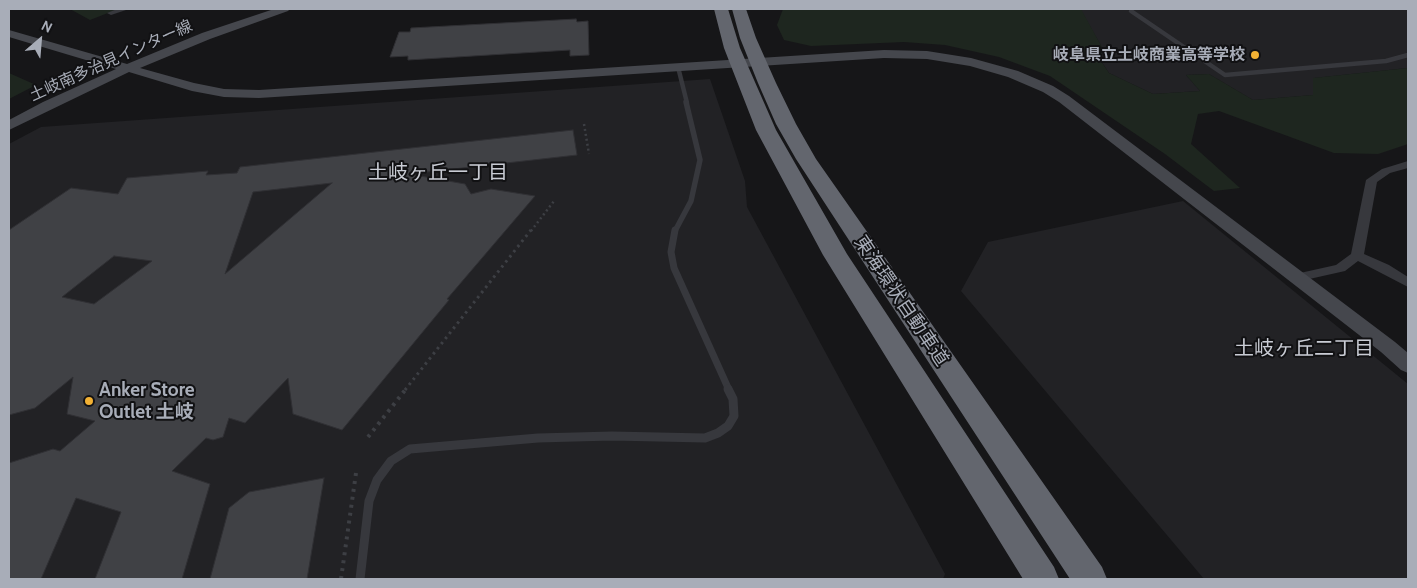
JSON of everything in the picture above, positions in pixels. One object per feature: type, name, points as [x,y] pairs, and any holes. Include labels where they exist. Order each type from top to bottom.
[{"type":"highway","name":"東海環状自動車道","points":[[721,9],[732,48],[766,130],[835,255],[1042,579]]},
{"type":"highway","name":"東海環状自動車道","points":[[739,9],[766,83],[806,159],[1090,579]]},
{"type":"street","points":[[112,13],[125,9]]},
{"type":"street","name":"土岐南多治見インター線","points":[[9,116],[187,36],[264,9]]},
{"type":"street","name":"土岐南多治見インター線","points":[[9,126],[123,66],[284,9]]},
{"type":"street","points":[[9,32],[192,87],[224,93],[259,94],[884,54],[927,55],[971,62],[1022,77],[1064,99],[1388,347],[1408,365]]},
{"type":"street","points":[[1296,278],[1340,268],[1356,256],[1372,180],[1386,171],[1408,164]]},
{"type":"street","points":[[1356,256],[1384,268],[1408,282]]},
{"type":"lane","points":[[1130,11],[1225,74],[1386,61],[1408,55]]},
{"type":"lane","points":[[360,579],[369,500],[376,480],[392,461],[410,449],[538,438],[596,436],[705,438],[718,433],[728,426],[734,416],[733,399],[687,300],[674,268],[671,252],[676,227],[691,202],[700,160],[684,67]]},
{"type":"path","points":[[584,124],[588,154]]},
{"type":"path","points":[[368,437],[554,201]]},
{"type":"path","points":[[341,579],[356,473]]},
{"type":"shaded area","points":[[70,9],[118,9],[90,20]]},
{"type":"shaded area","points":[[783,9],[1081,9],[1103,49],[1101,61],[1109,73],[1153,94],[1200,91],[1186,75],[1209,74],[1253,100],[1313,95],[1313,78],[1408,68],[1408,144],[1378,154],[1334,153],[1219,111],[1198,114],[1191,144],[1240,188],[1214,191],[1165,154],[1050,76],[999,57],[945,45],[904,42],[811,46],[784,40],[777,25]]},
{"type":"shaded area","name":"岐阜県立土岐商業高等学校","points":[[1080,9],[1408,9],[1408,68],[1314,78],[1314,95],[1253,100],[1209,74],[1186,75],[1200,91],[1153,94],[1109,73],[1101,61],[1103,49]]},
{"type":"shaded area","points":[[9,73],[36,85],[9,99]]},
{"type":"shaded area","points":[[710,79],[745,181],[747,207],[945,574],[943,579],[9,579],[9,144],[41,127]]},
{"type":"shaded area","points":[[1183,201],[1408,384],[1408,579],[1204,579],[961,291],[988,242]]},
{"type":"building","points":[[576,19],[577,22],[588,21],[589,55],[570,56],[570,50],[408,60],[408,56],[390,57],[399,32],[410,32],[411,28]]},
{"type":"building","points":[[573,130],[577,155],[409,174],[465,184],[471,194],[491,189],[535,196],[447,299],[449,300],[342,430],[293,414],[288,378],[245,423],[229,418],[223,437],[213,440],[206,438],[172,471],[210,484],[182,579],[95,579],[121,512],[76,498],[41,579],[9,579],[9,463],[53,449],[60,451],[95,421],[67,414],[73,377],[35,408],[9,415],[9,230],[71,188],[118,194],[127,178],[208,171],[206,175],[237,173],[240,167]],"holes":[[[332,183],[225,274],[253,192]],[[114,256],[152,261],[94,304],[62,297]]]},
{"type":"building","points":[[324,478],[307,579],[210,579],[229,508],[249,492]]},
{"type":"place","name":"岐阜県立土岐商業高等学校","points":[[1255,55]]},
{"type":"place","name":"Anker Store Outlet 土岐","points":[[89,401]]},
{"type":"district","name":"土岐ヶ丘一丁目","points":[[438,173]]},
{"type":"district","name":"土岐ヶ丘二丁目","points":[[1304,349]]}]
